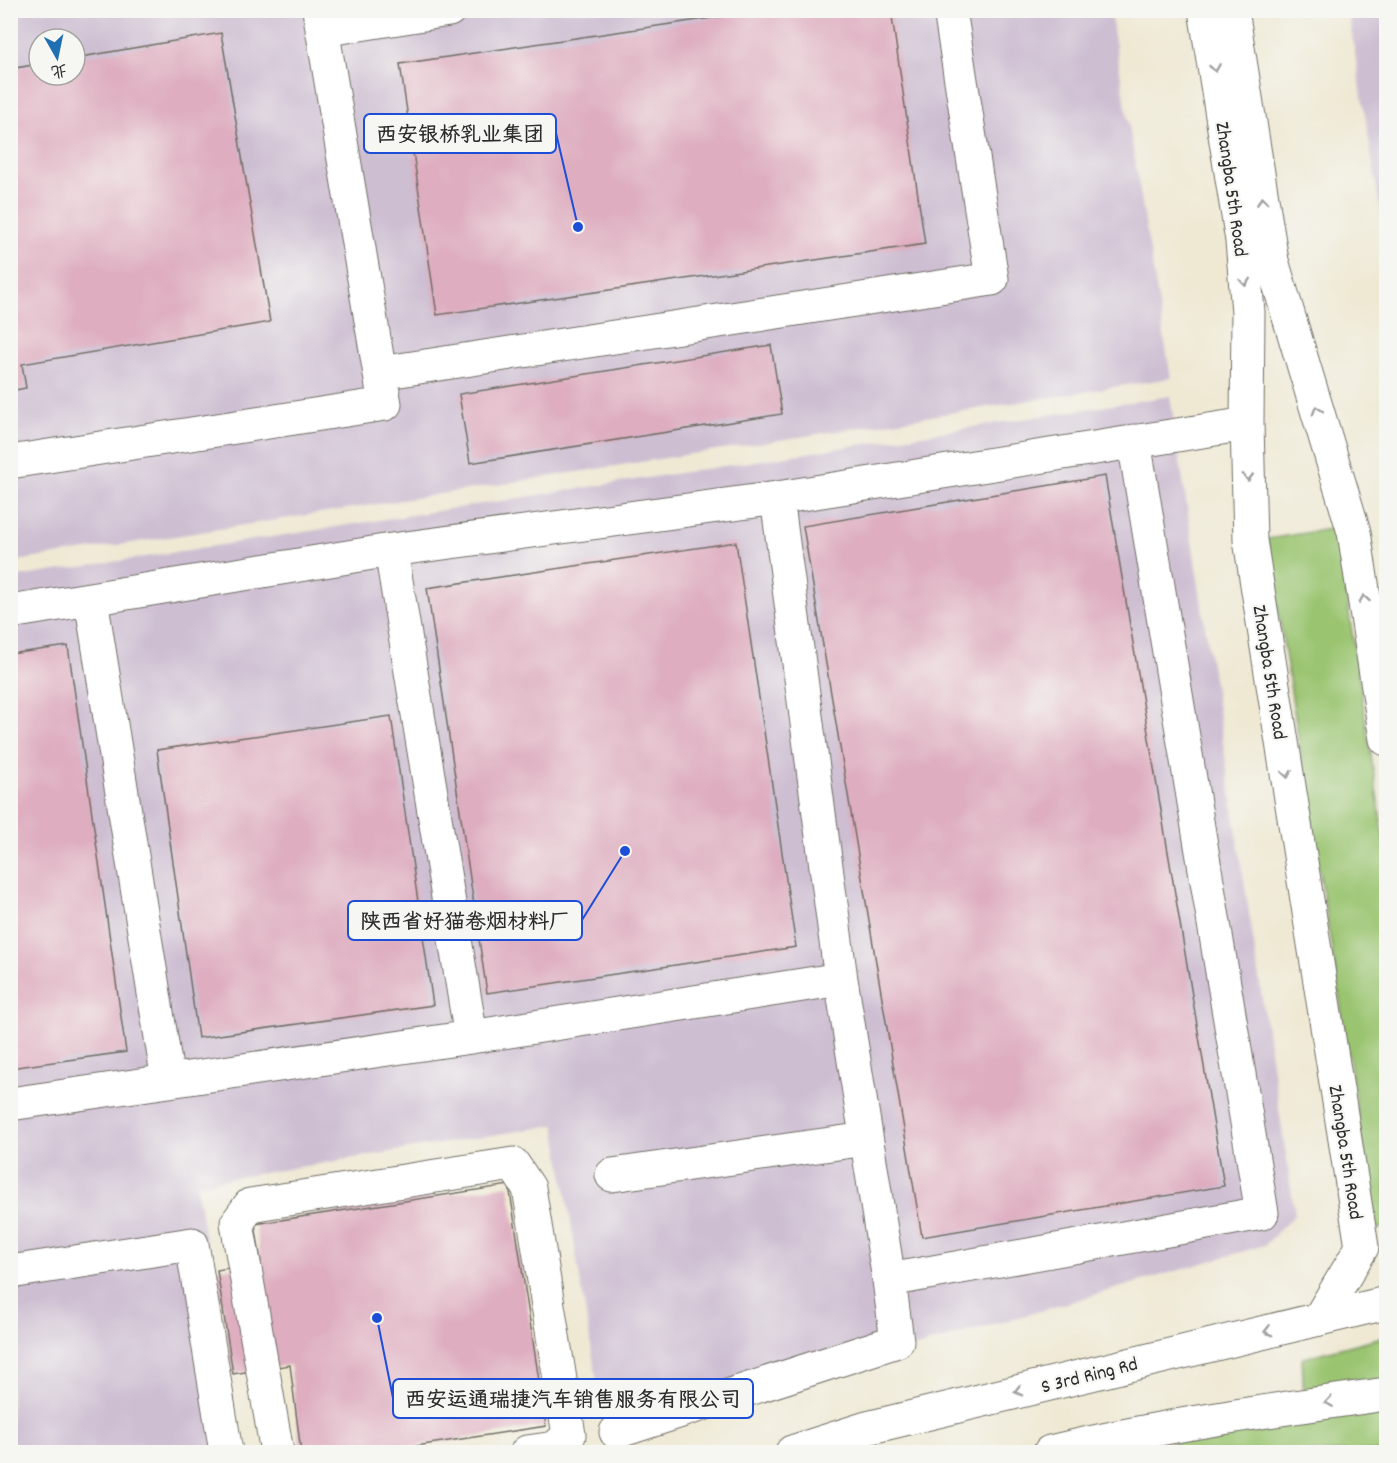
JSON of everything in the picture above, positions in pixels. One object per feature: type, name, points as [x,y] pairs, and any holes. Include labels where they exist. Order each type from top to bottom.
[{"type":"main road","points":[[10,462],[385,404],[320,20],[448,10]]},
{"type":"main road","points":[[380,373],[992,279],[950,10]]},
{"type":"main road","name":"Zhangba 5th Road","points":[[1205,10],[1242,241],[1248,312],[1247,424],[1250,540],[1362,1247],[1319,1319]]},
{"type":"main road","name":"Zhangba 5th Road","points":[[1232,10],[1272,261],[1354,532],[1386,739]]},
{"type":"main road","points":[[10,612],[391,550],[777,498],[1247,424]]},
{"type":"main road","points":[[889,1280],[1262,1213],[1134,441]]},
{"type":"main road","points":[[616,1432],[897,1341],[841,979],[777,498]]},
{"type":"main road","points":[[391,550],[471,1036]]},
{"type":"main road","points":[[91,599],[168,1081]]},
{"type":"main road","points":[[10,1104],[841,979]]},
{"type":"main road","points":[[612,1175],[866,1138]]},
{"type":"main road","points":[[277,1452],[237,1223],[250,1205],[513,1164],[529,1188],[569,1436],[555,1448],[527,1452]]},
{"type":"main road","points":[[10,1272],[192,1244],[226,1452]]},
{"type":"main road","name":"S 3rd Ring Rd","points":[[792,1452],[867,1428],[1386,1303]]},
{"type":"main road","points":[[1050,1452],[1107,1438],[1227,1416],[1386,1394]]},
{"type":"shaded area","points":[[11,11],[1110,11],[1171,378],[11,562]]},
{"type":"shaded area","points":[[1348,11],[1386,11],[1386,244]]},
{"type":"shaded area","points":[[1170,396],[1295,1214],[1265,1245],[606,1438],[555,1125],[196,1184],[241,1452],[11,1452],[11,578]]},
{"type":"green space","points":[[1336,528],[1386,853],[1386,1227],[1376,1229],[1267,539]]},
{"type":"green space","points":[[1386,1336],[1386,1452],[1117,1452],[1305,1418],[1302,1358]]},
{"type":"building","points":[[766,10],[891,10],[925,244],[437,315],[400,64]]},
{"type":"building","points":[[221,33],[270,322],[22,364],[26,388],[10,391],[10,69],[27,66],[27,87],[87,87],[87,56]]},
{"type":"building","points":[[771,345],[782,414],[470,463],[459,394]]},
{"type":"building","points":[[1105,476],[1224,1186],[922,1237],[803,526]]},
{"type":"building","points":[[736,542],[796,947],[487,993],[427,588]]},
{"type":"building","points":[[68,646],[126,1052],[10,1068],[10,654]]},
{"type":"building","points":[[391,716],[433,1005],[198,1038],[157,750]]},
{"type":"building","points":[[509,1185],[546,1426],[377,1452],[301,1452],[290,1365],[233,1374],[217,1270],[261,1262],[255,1224]]},
{"type":"place","name":"西安银桥乳业集团","points":[[578,227]]},
{"type":"place","name":"陕西省好猫卷烟材料厂","points":[[625,851]]},
{"type":"place","name":"西安运通瑞捷汽车销售服务有限公司","points":[[377,1318]]}]
